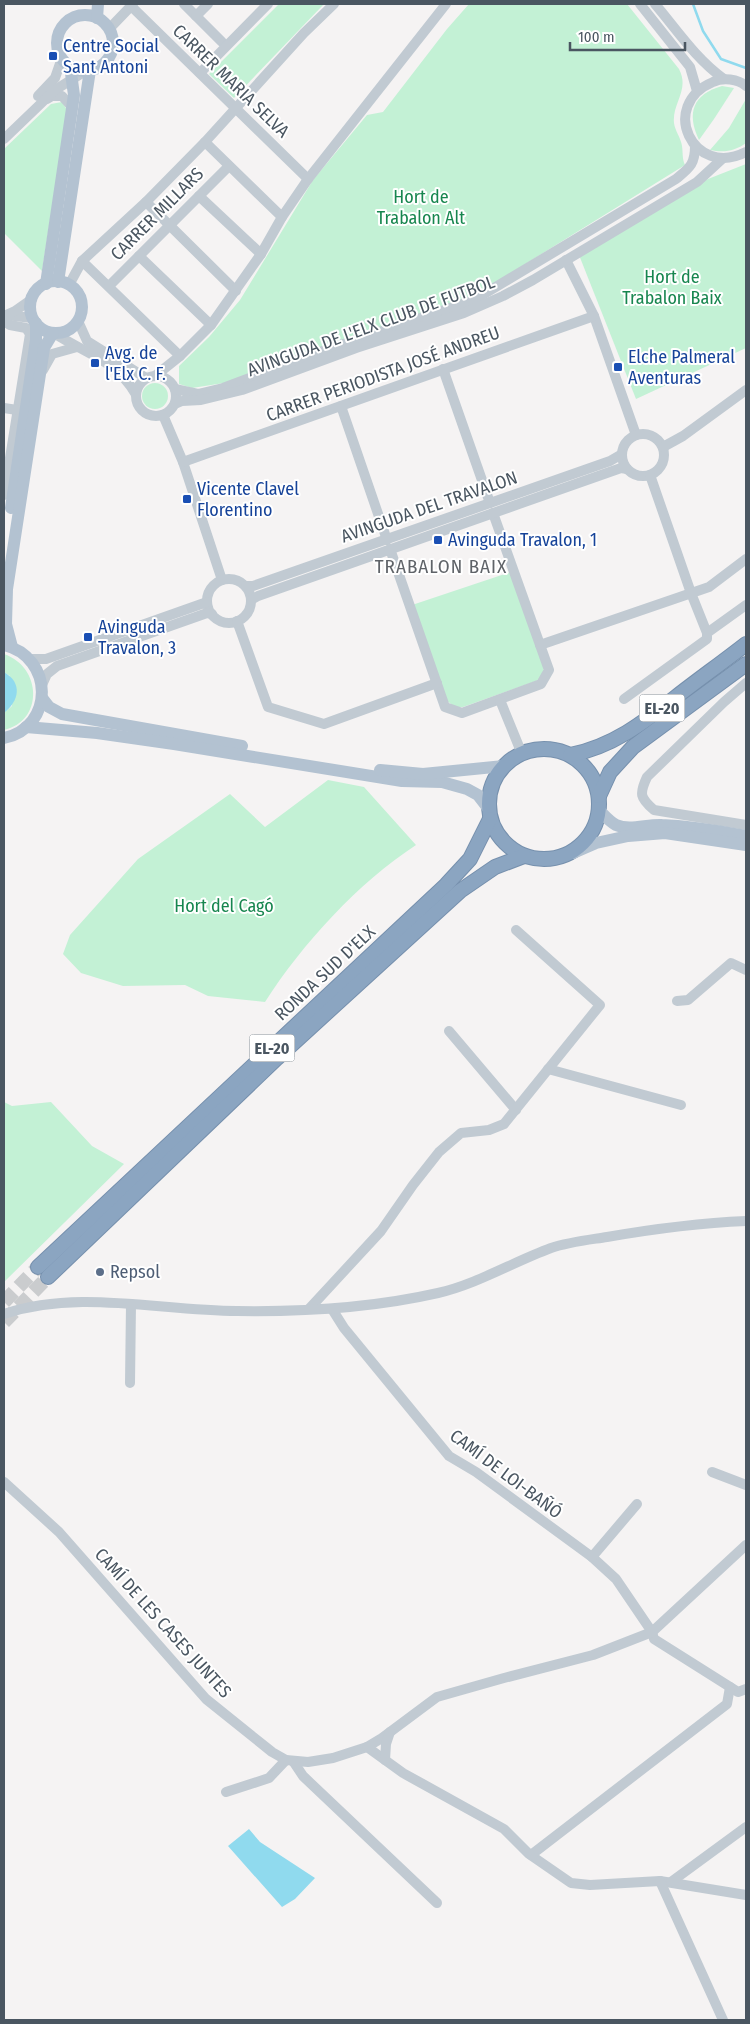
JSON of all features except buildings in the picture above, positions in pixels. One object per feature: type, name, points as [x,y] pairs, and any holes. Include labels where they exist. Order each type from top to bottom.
[{"type":"highway","name":"EL-20","points":[[570,756],[587,752],[609,743],[636,728],[746,644]]},
{"type":"highway","name":"EL-20","points":[[599,803],[594,780],[584,766],[570,756],[554,750],[538,749],[522,754],[504,766],[492,785],[489,813],[497,834],[509,847],[524,856],[539,859],[555,858],[573,853],[583,844],[596,822],[599,803],[610,772],[633,747],[746,664]]},
{"type":"highway","name":"RONDA SUD D'ELX","points":[[38,1267],[446,885],[470,859],[489,813]]},
{"type":"highway","name":"RONDA SUD D'ELX","points":[[48,1277],[277,1058],[460,891],[495,867],[524,856]]},
{"type":"main road","points":[[97,18],[98,4]]},
{"type":"main road","points":[[58,284],[74,94],[68,67],[57,43],[64,25],[83,10],[97,18],[109,29],[113,40],[110,56],[103,64],[88,70],[68,67]]},
{"type":"main road","points":[[58,284],[88,70]]},
{"type":"main road","points":[[4,564],[36,340],[34,321],[30,311],[32,299],[36,291],[58,284],[76,292],[82,310],[78,321],[67,331],[54,333],[38,326],[34,321]]},
{"type":"main road","points":[[5,739],[26,727],[36,714],[42,698],[42,685],[38,671],[30,659],[8,646],[6,624],[7,589],[44,348],[54,333]]},
{"type":"main road","points":[[42,698],[48,707],[62,714],[370,769],[423,774],[504,766]]},
{"type":"main road","points":[[26,727],[97,733],[174,744],[402,781],[442,782],[478,795],[489,813]]},
{"type":"main road","points":[[599,803],[608,820],[617,825],[627,827],[660,824],[746,836]]},
{"type":"main road","points":[[573,853],[596,844],[628,836],[665,833],[746,845]]},
{"type":"street","points":[[184,4],[222,42]]},
{"type":"street","points":[[196,16],[208,4]]},
{"type":"street","points":[[200,73],[268,4]]},
{"type":"street","points":[[58,284],[146,202],[205,142],[304,33],[334,4]]},
{"type":"street","points":[[135,393],[139,384],[180,356],[211,325],[261,254],[282,217],[308,179],[446,4]]},
{"type":"street","points":[[640,4],[690,67],[697,91]]},
{"type":"street","points":[[655,4],[693,51],[710,69],[724,79]]},
{"type":"street","points":[[109,29],[132,5]]},
{"type":"street","name":"CARRER MARIA SELVA","points":[[132,5],[308,179]]},
{"type":"street","points":[[4,139],[44,100],[68,67]]},
{"type":"street","points":[[4,130],[68,67]]},
{"type":"street","points":[[746,86],[743,83],[724,79],[716,80],[697,91],[690,99],[686,111],[685,126],[690,140],[695,146],[710,156],[722,159],[735,158],[746,152]]},
{"type":"street","points":[[44,100],[52,96],[62,96],[72,107]]},
{"type":"street","points":[[205,142],[282,217]]},
{"type":"street","name":"AVINGUDA DE L'ELX CLUB DE FUTBOL","points":[[172,385],[198,394],[223,388],[305,357],[474,300],[676,179],[692,166],[695,146]]},
{"type":"street","name":"AVINGUDA DE L'ELX CLUB DE FUTBOL","points":[[175,404],[182,401],[201,400],[242,390],[356,348],[464,313],[503,296],[697,182],[722,159]]},
{"type":"street","name":"CARRER MILLARS","points":[[109,286],[229,166]]},
{"type":"street","points":[[199,196],[261,254]]},
{"type":"street","points":[[146,202],[236,291]]},
{"type":"street","points":[[139,256],[211,325]]},
{"type":"street","points":[[82,260],[180,356]]},
{"type":"street","points":[[566,260],[594,316],[636,435]]},
{"type":"street","points":[[4,317],[32,299]]},
{"type":"street","name":"CARRER PERIODISTA JOSÉ ANDREU","points":[[183,462],[594,316]]},
{"type":"street","points":[[4,317],[34,321]]},
{"type":"street","points":[[4,317],[10,325],[26,328],[30,334],[4,495]]},
{"type":"street","points":[[78,321],[88,342],[150,377],[172,385]]},
{"type":"street","points":[[54,333],[118,369],[129,381],[140,409],[154,417],[163,416],[175,404],[176,396],[172,385],[180,356]]},
{"type":"street","points":[[40,375],[52,354],[77,347]]},
{"type":"street","points":[[340,406],[445,707],[462,713],[500,700],[542,684],[549,670],[443,369]]},
{"type":"street","points":[[663,448],[683,436],[746,390]]},
{"type":"street","points":[[4,408],[17,410]]},
{"type":"street","points":[[163,416],[183,462],[222,580]]},
{"type":"street","points":[[650,434],[658,440],[663,448],[663,464],[650,475],[636,475],[627,468],[622,460],[622,454],[627,441],[636,435],[650,434]]},
{"type":"street","name":"AVINGUDA DEL TRAVALON","points":[[492,508],[610,461],[622,454]]},
{"type":"street","name":"AVINGUDA DEL TRAVALON","points":[[246,586],[253,586],[388,544],[492,508],[620,468],[627,468]]},
{"type":"street","points":[[624,699],[707,639],[707,634],[650,475]]},
{"type":"street","name":"AVINGUDA DEL TRAVALON","points":[[251,600],[388,544]]},
{"type":"street","points":[[540,645],[709,587],[746,559]]},
{"type":"street","points":[[222,580],[236,580],[246,586],[251,600],[247,614],[237,621],[220,621],[212,614],[207,602],[212,586],[222,580]]},
{"type":"street","points":[[30,659],[46,659],[207,602]]},
{"type":"street","points":[[707,634],[746,605]]},
{"type":"street","points":[[42,685],[47,674],[57,666],[207,613],[212,614]]},
{"type":"street","points":[[237,621],[268,707],[324,724],[437,683]]},
{"type":"street","points":[[746,682],[647,777],[641,790],[644,802],[654,810],[746,825]]},
{"type":"street","points":[[500,700],[522,754]]},
{"type":"street","points":[[309,1309],[381,1231],[439,1152],[460,1133],[489,1130],[504,1124],[600,1005],[516,930]]},
{"type":"street","points":[[677,1000],[688,1000],[731,963],[746,970]]},
{"type":"street","points":[[449,1031],[516,1110]]},
{"type":"street","points":[[548,1069],[681,1105]]},
{"type":"street","points":[[4,1314],[28,1306],[81,1301],[238,1311],[332,1309],[377,1304],[440,1292],[552,1248],[576,1241],[680,1227],[746,1221]]},
{"type":"street","points":[[130,1383],[132,1304]]},
{"type":"street","name":"CAMÍ DE LOI-BAÑÓ","points":[[332,1309],[344,1328],[449,1456],[484,1478],[592,1557],[616,1579],[652,1632],[654,1639],[730,1687]]},
{"type":"street","points":[[712,1472],[746,1485]]},
{"type":"street","name":"CAMÍ DE LES CASES JUNTES","points":[[4,1482],[59,1532],[206,1699],[272,1752],[290,1760]]},
{"type":"street","points":[[592,1557],[637,1504]]},
{"type":"street","points":[[226,1792],[268,1778],[290,1760],[308,1762],[367,1747],[436,1697],[593,1656],[652,1632],[746,1545]]},
{"type":"street","points":[[531,1855],[727,1704],[730,1687],[738,1692],[746,1689]]},
{"type":"street","points":[[385,1760],[386,1744],[390,1732]]},
{"type":"street","points":[[367,1747],[403,1773],[504,1829],[531,1855],[571,1883],[590,1885],[660,1881],[746,1895]]},
{"type":"street","points":[[290,1760],[303,1776],[436,1903]]},
{"type":"street","points":[[670,1882],[746,1827]]},
{"type":"street","points":[[660,1881],[724,2020]]},
{"type":"green space","points":[[279,4],[324,4],[234,98],[209,74]]},
{"type":"green space","name":"Hort de Trabalon Alt","points":[[469,4],[627,4],[679,69],[682,77],[682,90],[675,109],[674,123],[681,143],[685,165],[472,297],[224,383],[192,388],[179,384],[179,366],[209,337],[240,300],[313,180],[367,115],[383,112],[447,29]]},
{"type":"green space","points":[[722,86],[734,88],[699,140],[693,121],[695,106],[704,94]]},
{"type":"green space","points":[[746,99],[746,143],[729,151],[710,150],[729,128]]},
{"type":"green space","points":[[62,102],[67,110],[42,271],[4,233],[4,149],[51,104]]},
{"type":"green space","name":"Hort de Trabalon Baix","points":[[746,164],[746,348],[636,399],[579,255],[708,179]]},
{"type":"green space","points":[[155,383],[164,387],[168,396],[164,405],[155,409],[146,405],[142,396],[146,387]]},
{"type":"green space","points":[[511,572],[544,667],[542,673],[536,681],[463,707],[455,707],[447,701],[412,605]]},
{"type":"green space","points":[[4,654],[17,661],[26,670],[31,681],[33,694],[32,705],[26,716],[17,725],[4,730],[4,713],[12,706],[10,676],[4,672]]},
{"type":"green space","name":"Hort del Cagó","points":[[328,780],[364,787],[416,845],[373,877],[333,916],[296,958],[265,1002],[208,996],[185,985],[123,986],[81,973],[63,954],[70,935],[138,859],[230,794],[265,827]]},
{"type":"green space","points":[[4,1102],[12,1106],[51,1102],[92,1146],[124,1164],[4,1282]]},
{"type":"water","points":[[4,672],[14,681],[17,692],[13,703],[4,713]]},
{"type":"water","points":[[249,1829],[260,1842],[315,1878],[295,1899],[282,1907],[228,1846]]},
{"type":"waterway","points":[[693,4],[703,31],[721,59],[746,68]]},
{"type":"tunnel","points":[[4,1302],[38,1267]]},
{"type":"tunnel","points":[[4,1322],[48,1277]]},
{"type":"place","name":"Centre Social Sant Antoni","points":[[53,56]]},
{"type":"place","name":"Avg. de l'Elx C. F.","points":[[95,363]]},
{"type":"place","name":"Elche Palmeral Aventuras","points":[[618,367]]},
{"type":"place","name":"Vicente Clavel Florentino","points":[[187,499]]},
{"type":"place","name":"Avinguda Travalon, 1","points":[[438,540]]},
{"type":"place","name":"Avinguda Travalon, 3","points":[[88,637]]},
{"type":"place","name":"Repsol","points":[[100,1272]]},
{"type":"district","name":"TRABALON BAIX","points":[[441,566]]}]
